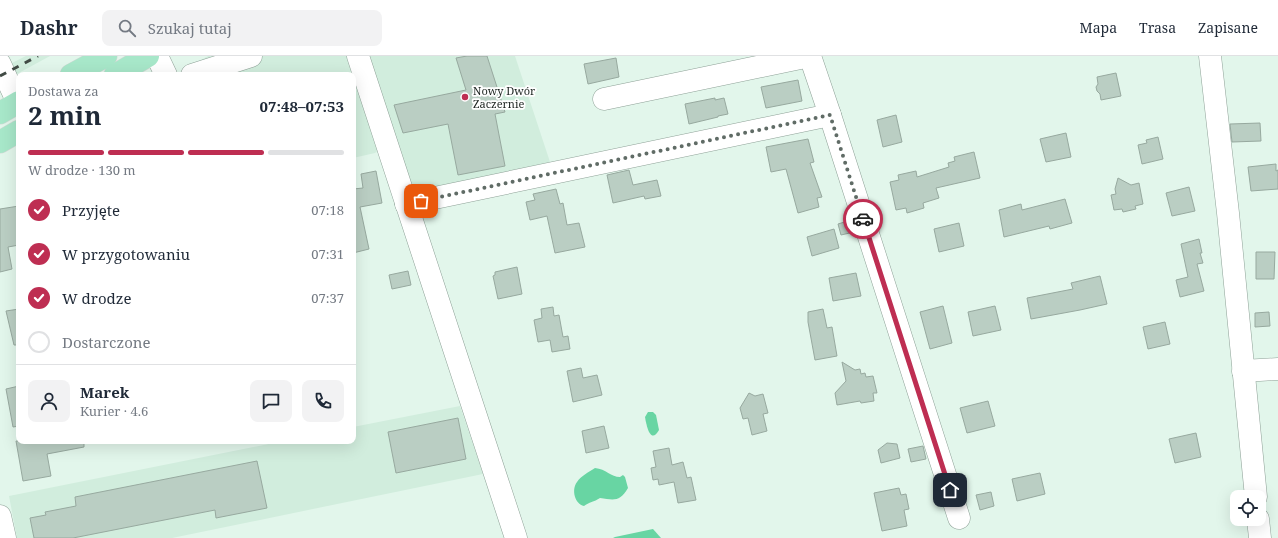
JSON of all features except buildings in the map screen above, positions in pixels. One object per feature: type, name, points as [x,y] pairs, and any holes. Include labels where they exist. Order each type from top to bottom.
[{"type":"main road","points":[[76,72],[106,56]]},
{"type":"main road","points":[[120,72],[148,56]]},
{"type":"main road","points":[[0,142],[16,133]]},
{"type":"street","points":[[157,56],[165,72]]},
{"type":"street","points":[[201,72],[251,56]]},
{"type":"street","points":[[358,56],[516,538]]},
{"type":"street","points":[[604,99],[810,56],[959,518]]},
{"type":"street","points":[[1210,56],[1228,213],[1255,490]]},
{"type":"street","points":[[0,64],[12,106]]},
{"type":"street","points":[[406,204],[830,115]]},
{"type":"street","points":[[1243,371],[1278,368]]},
{"type":"street","points":[[0,516],[5,538]]},
{"type":"street","points":[[1259,526],[1260,538]]},
{"type":"shaded area","points":[[26,56],[50,56],[21,72],[16,72],[15,75],[12,63]]},
{"type":"shaded area","points":[[208,56],[352,56],[381,148],[375,153],[356,157],[356,72],[180,72]]},
{"type":"shaded area","points":[[368,56],[515,56],[550,162],[412,193]]},
{"type":"shaded area","points":[[460,406],[483,474],[172,538],[17,538],[9,496],[269,444],[356,444],[356,426]]},
{"type":"shaded area","points":[[648,412],[653,412],[656,415],[659,430],[653,436],[649,432],[646,424],[645,417]]},
{"type":"shaded area","points":[[595,468],[617,477],[623,475],[628,488],[619,498],[600,498],[584,506],[581,505],[576,500],[574,493],[575,485],[585,474]]},
{"type":"shaded area","points":[[653,529],[661,538],[613,538],[615,537]]},
{"type":"railway","points":[[0,76],[38,56]]},
{"type":"way so far","points":[[421,201],[830,115],[863,219]]},
{"type":"place","name":"Nowy Dwór Zaczernie","points":[[465,97]]},
{"type":"route","points":[[863,219],[950,490]]}]
